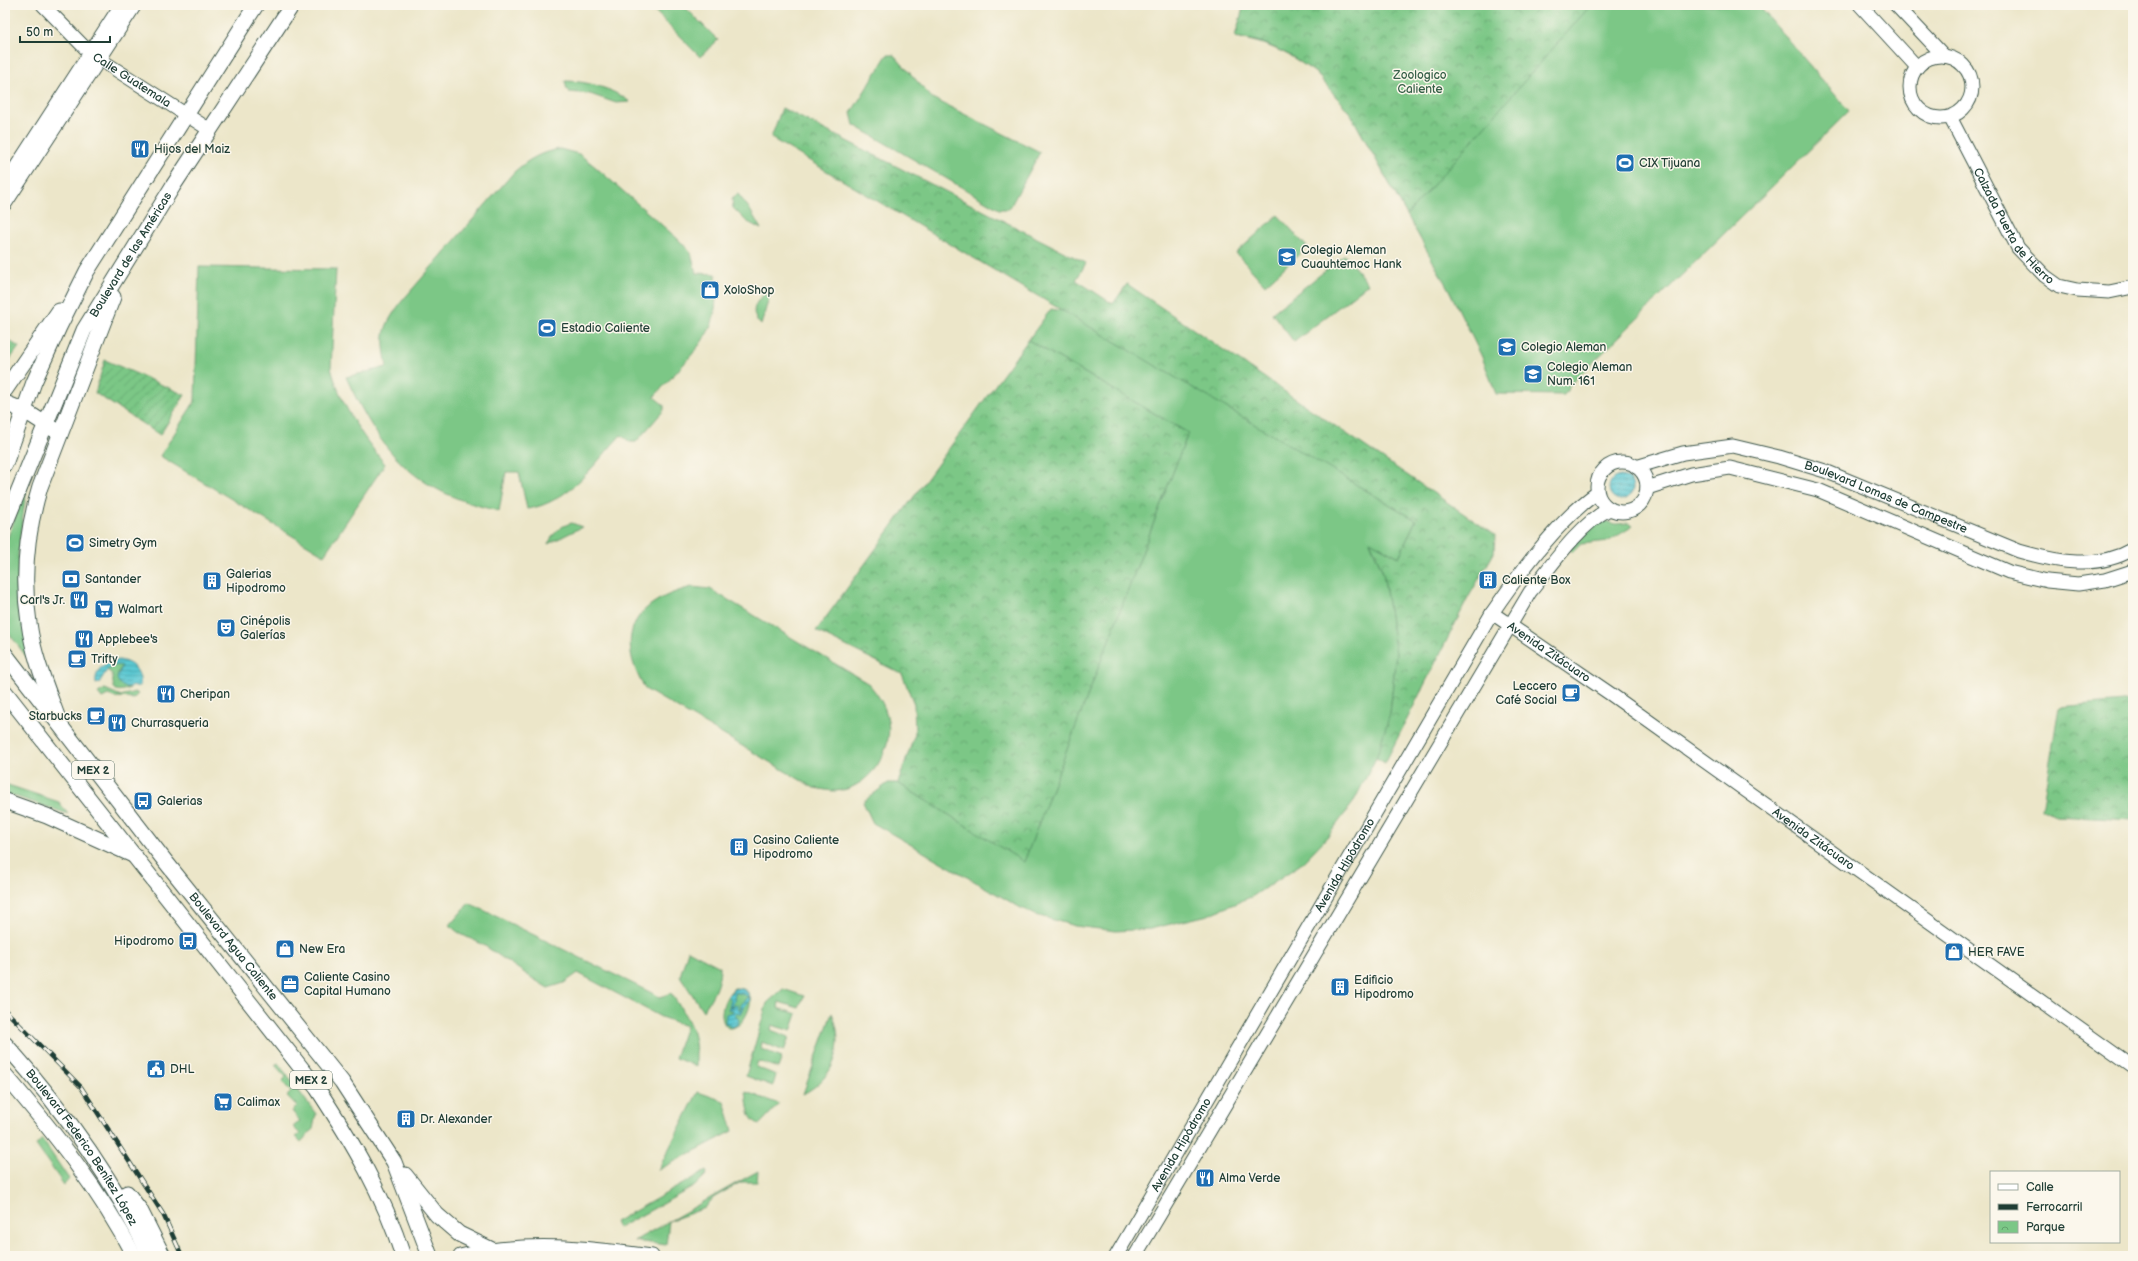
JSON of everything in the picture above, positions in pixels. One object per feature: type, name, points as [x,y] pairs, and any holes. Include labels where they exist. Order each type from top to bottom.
[{"type":"main road","name":"Calle Guatemala","points":[[43,5],[95,56],[210,130]]},
{"type":"main road","points":[[5,204],[95,56],[121,5]]},
{"type":"main road","points":[[5,184],[95,56],[135,5]]},
{"type":"main road","points":[[5,390],[87,271],[256,5]]},
{"type":"main road","name":"Boulevard de las Américas","points":[[5,524],[84,330],[133,248],[292,5]]},
{"type":"main road","points":[[1860,5],[1917,67]]},
{"type":"main road","points":[[1896,5],[1944,56]]},
{"type":"main road","points":[[1944,56],[1954,58],[1963,64],[1973,81],[1973,92],[1970,102],[1963,110],[1950,117],[1933,118],[1916,106],[1911,96],[1910,86],[1912,76],[1917,67],[1929,58],[1944,56]]},
{"type":"main road","name":"Calzada Puerta de Hierro","points":[[1950,117],[2018,248],[2045,276],[2059,286],[2077,290],[2109,292],[2133,287]]},
{"type":"main road","points":[[62,730],[32,642],[25,591],[34,506],[100,328],[133,248]]},
{"type":"main road","points":[[5,464],[34,382],[87,271]]},
{"type":"main road","points":[[5,403],[25,411],[61,434]]},
{"type":"main road","name":"Boulevard Lomas de Campestre","points":[[1636,466],[1683,452],[1733,446],[1779,456],[1825,471],[2019,551],[2052,561],[2078,563],[2122,555],[2133,549]]},
{"type":"main road","points":[[1623,462],[1636,466],[1646,480],[1647,488],[1642,503],[1636,508],[1623,513],[1609,509],[1604,505],[1597,493],[1598,478],[1609,466],[1623,462]]},
{"type":"main road","name":"Boulevard Lomas de Campestre","points":[[1647,488],[1691,474],[1730,468],[1818,490],[2008,572],[2047,582],[2078,584],[2105,580],[2133,571]]},
{"type":"main road","name":"Avenida Hipódromo","points":[[1116,1256],[1492,613],[1514,580],[1546,543],[1585,501],[1597,493]]},
{"type":"main road","name":"Avenida Hipódromo","points":[[1134,1256],[1297,987],[1530,592],[1560,555],[1590,523],[1609,509]]},
{"type":"main road","name":"Avenida Zitácuaro","points":[[1492,613],[1687,748],[2133,1067]]},
{"type":"main road","name":"Boulevard Agua Caliente","points":[[5,654],[165,862],[334,1071],[364,1114],[394,1162],[430,1256]]},
{"type":"main road","name":"Boulevard Agua Caliente","points":[[5,692],[136,856],[317,1088],[362,1159],[388,1215],[403,1256]]},
{"type":"main road","points":[[5,801],[47,816],[136,856]]},
{"type":"main road","name":"Boulevard Federico Benítez López","points":[[5,1044],[59,1108],[110,1179],[150,1256]]},
{"type":"main road","name":"Boulevard Federico Benítez López","points":[[5,1075],[54,1135],[122,1234],[134,1256]]},
{"type":"main road","points":[[394,1162],[437,1215],[459,1234],[492,1250]]},
{"type":"main road","points":[[110,1179],[126,1192],[140,1210],[163,1256]]},
{"type":"main road","points":[[86,1180],[122,1256]]},
{"type":"main road","points":[[460,1256],[492,1250],[576,1247],[604,1249],[652,1256]]},
{"type":"green space","points":[[649,5],[683,5],[718,40],[700,57]]},
{"type":"green space","name":"CIX Tijuana","points":[[1244,5],[1758,5],[1849,111],[1571,384],[1564,395],[1496,394],[1482,357],[1449,290],[1350,113],[1316,73],[1306,66],[1278,50],[1235,37]]},
{"type":"green space","name":"Zoologico Caliente","points":[[1244,5],[1591,5],[1407,215],[1350,113],[1316,73],[1291,56],[1262,42],[1235,37]]},
{"type":"green space","points":[[887,55],[894,55],[932,98],[1040,152],[1009,209],[999,209],[854,125],[851,113]]},
{"type":"green space","points":[[565,81],[582,82],[599,86],[623,97],[630,102],[616,103],[590,94],[569,92]]},
{"type":"green space","points":[[782,108],[1086,263],[1076,280],[1113,304],[1127,284],[1495,535],[1494,553],[1468,598],[1385,763],[1376,758],[1390,714],[1396,653],[1383,572],[1370,541],[1399,557],[1416,520],[771,138]]},
{"type":"green space","name":"Estadio Caliente","points":[[560,149],[579,154],[679,240],[691,253],[696,273],[716,274],[715,311],[712,323],[702,342],[654,397],[664,405],[664,410],[636,442],[630,442],[621,435],[580,481],[568,491],[556,499],[527,509],[519,472],[506,472],[499,511],[469,503],[444,493],[422,480],[404,465],[387,448],[373,427],[359,404],[346,377],[387,367],[384,347],[385,332],[390,318],[402,301],[514,172],[525,163],[536,157],[547,152]]},
{"type":"green space","points":[[738,194],[749,208],[761,229],[746,221],[733,208],[732,198]]},
{"type":"green space","points":[[1278,215],[1307,247],[1265,285],[1236,253]]},
{"type":"green space","points":[[1345,255],[1368,284],[1294,342],[1272,313]]},
{"type":"green space","points":[[199,267],[336,269],[331,368],[340,395],[346,407],[360,431],[385,464],[324,555],[160,456],[195,401]]},
{"type":"green space","points":[[770,291],[761,325],[755,316],[755,306],[760,298]]},
{"type":"green space","points":[[1051,309],[1068,312],[1416,520],[1399,557],[1370,542],[1383,572],[1396,653],[1390,714],[1385,733],[1376,758],[1353,803],[1328,836],[1301,864],[1253,896],[1208,915],[1150,929],[1116,931],[1075,926],[1036,915],[1021,908],[873,823],[863,802],[888,783],[898,783],[1024,861],[1188,433],[1028,340]]},
{"type":"green space","points":[[5,338],[19,347],[5,366]]},
{"type":"green space","points":[[1028,340],[1188,433],[1024,862],[898,783],[915,734],[914,704],[902,674],[816,631]]},
{"type":"green space","points":[[105,360],[185,395],[160,435],[95,393]]},
{"type":"green space","points":[[27,485],[18,553],[18,589],[34,667],[5,628],[5,545]]},
{"type":"green space","points":[[1603,520],[1616,524],[1628,523],[1633,526],[1609,541],[1581,544],[1573,552],[1569,550],[1596,524]]},
{"type":"green space","points":[[572,523],[582,527],[548,544],[557,530]]},
{"type":"green space","points":[[692,587],[710,589],[869,684],[884,707],[889,728],[888,741],[884,753],[878,765],[869,775],[860,783],[848,789],[836,791],[814,788],[645,689],[636,670],[631,652],[631,637],[635,623],[643,612],[655,602],[672,593]]},
{"type":"green space","points":[[112,666],[122,666],[118,673],[119,682],[126,688],[130,688],[119,691],[116,690],[114,686],[112,674],[107,670]]},
{"type":"green space","points":[[105,689],[121,696],[135,692],[138,694],[133,699],[108,695],[102,698],[98,693]]},
{"type":"green space","points":[[2133,700],[2133,820],[2055,816],[2042,809],[2059,707]]},
{"type":"green space","points":[[5,784],[59,802],[68,814],[5,793]]},
{"type":"green space","points":[[469,903],[660,997],[671,993],[688,1020],[694,1035],[696,1066],[675,1058],[686,1026],[661,1017],[578,973],[564,983],[548,988],[485,946],[462,935],[450,925]]},
{"type":"green space","points":[[688,950],[720,967],[719,980],[703,1011],[680,976]]},
{"type":"green space","points":[[734,988],[746,990],[751,1000],[749,1010],[741,1023],[733,1028],[728,1028],[722,1019],[722,1013],[727,997]]},
{"type":"green space","points":[[783,989],[804,996],[799,1008],[779,1002],[778,1008],[797,1014],[791,1031],[772,1025],[771,1030],[789,1037],[784,1051],[762,1042],[761,1049],[782,1057],[778,1068],[758,1061],[756,1067],[776,1075],[773,1086],[746,1076],[767,1003]]},
{"type":"green space","points":[[832,1013],[838,1037],[835,1060],[823,1079],[803,1094]]},
{"type":"green space","points":[[278,1063],[316,1114],[313,1129],[301,1142],[296,1137],[300,1134],[293,1127],[300,1121],[292,1111],[297,1106],[287,1096],[291,1092],[282,1081],[286,1077],[275,1065]]},
{"type":"green space","points":[[698,1092],[724,1101],[733,1131],[658,1170]]},
{"type":"green space","points":[[746,1092],[779,1104],[760,1124],[750,1115]]},
{"type":"green space","points":[[42,1139],[69,1179],[64,1185],[36,1145]]},
{"type":"green space","points":[[706,1171],[707,1174],[695,1186],[618,1228],[615,1222]]},
{"type":"green space","points":[[758,1171],[757,1182],[741,1182],[713,1198],[705,1208],[670,1221]]},
{"type":"green space","points":[[669,1221],[666,1245],[634,1241]]},
{"type":"water","points":[[1621,476],[1629,480],[1633,488],[1629,496],[1621,500],[1613,496],[1609,488],[1613,480]]},
{"type":"water","points":[[119,660],[132,665],[135,668],[138,672],[140,686],[126,687],[121,685],[117,678],[122,666],[118,665],[111,667],[99,683],[96,684],[99,670],[105,664]]},
{"type":"water","points":[[734,989],[740,989],[747,992],[750,1000],[740,1014],[736,1012],[735,1015],[739,1020],[737,1025],[731,1027],[725,1023],[726,1014],[733,1012],[732,1009],[728,1010],[731,1000],[728,996]],"holes":[[[735,992],[748,996],[741,1005],[740,1011],[737,1005],[730,1007],[734,1002]]]},
{"type":"railway","points":[[5,1010],[81,1087],[163,1214],[182,1256]]},
{"type":"place","name":"Hijos del Maiz","points":[[140,149]]},
{"type":"place","name":"CIX Tijuana","points":[[1625,163]]},
{"type":"place","name":"Colegio Aleman Cuauhtemoc Hank","points":[[1287,257]]},
{"type":"place","name":"XoloShop","points":[[710,290]]},
{"type":"place","name":"Estadio Caliente","points":[[547,328]]},
{"type":"place","name":"Colegio Aleman","points":[[1507,347]]},
{"type":"place","name":"Colegio Aleman Num. 161","points":[[1533,374]]},
{"type":"place","name":"Simetry Gym","points":[[75,543]]},
{"type":"place","name":"Santander","points":[[71,579]]},
{"type":"place","name":"Caliente Box","points":[[1488,580]]},
{"type":"place","name":"Galerias Hipodromo","points":[[212,581]]},
{"type":"place","name":"Carl's Jr.","points":[[79,600]]},
{"type":"place","name":"Walmart","points":[[104,609]]},
{"type":"place","name":"Cinépolis Galerías","points":[[226,628]]},
{"type":"place","name":"Applebee's","points":[[84,639]]},
{"type":"place","name":"Trifty","points":[[77,659]]},
{"type":"place","name":"Leccero Café Social","points":[[1571,693]]},
{"type":"place","name":"Cheripan","points":[[166,694]]},
{"type":"place","name":"Starbucks","points":[[96,716]]},
{"type":"place","name":"Churrasqueria","points":[[117,723]]},
{"type":"place","name":"Galerias","points":[[143,801]]},
{"type":"place","name":"Casino Caliente Hipodromo","points":[[739,847]]},
{"type":"place","name":"Hipodromo","points":[[188,941]]},
{"type":"place","name":"New Era","points":[[285,949]]},
{"type":"place","name":"HER FAVE","points":[[1954,952]]},
{"type":"place","name":"Caliente Casino Capital Humano","points":[[290,984]]},
{"type":"place","name":"Edificio Hipodromo","points":[[1340,987]]},
{"type":"place","name":"DHL","points":[[156,1069]]},
{"type":"place","name":"Calimax","points":[[223,1102]]},
{"type":"place","name":"Dr. Alexander","points":[[406,1119]]},
{"type":"place","name":"Alma Verde","points":[[1205,1178]]}]
